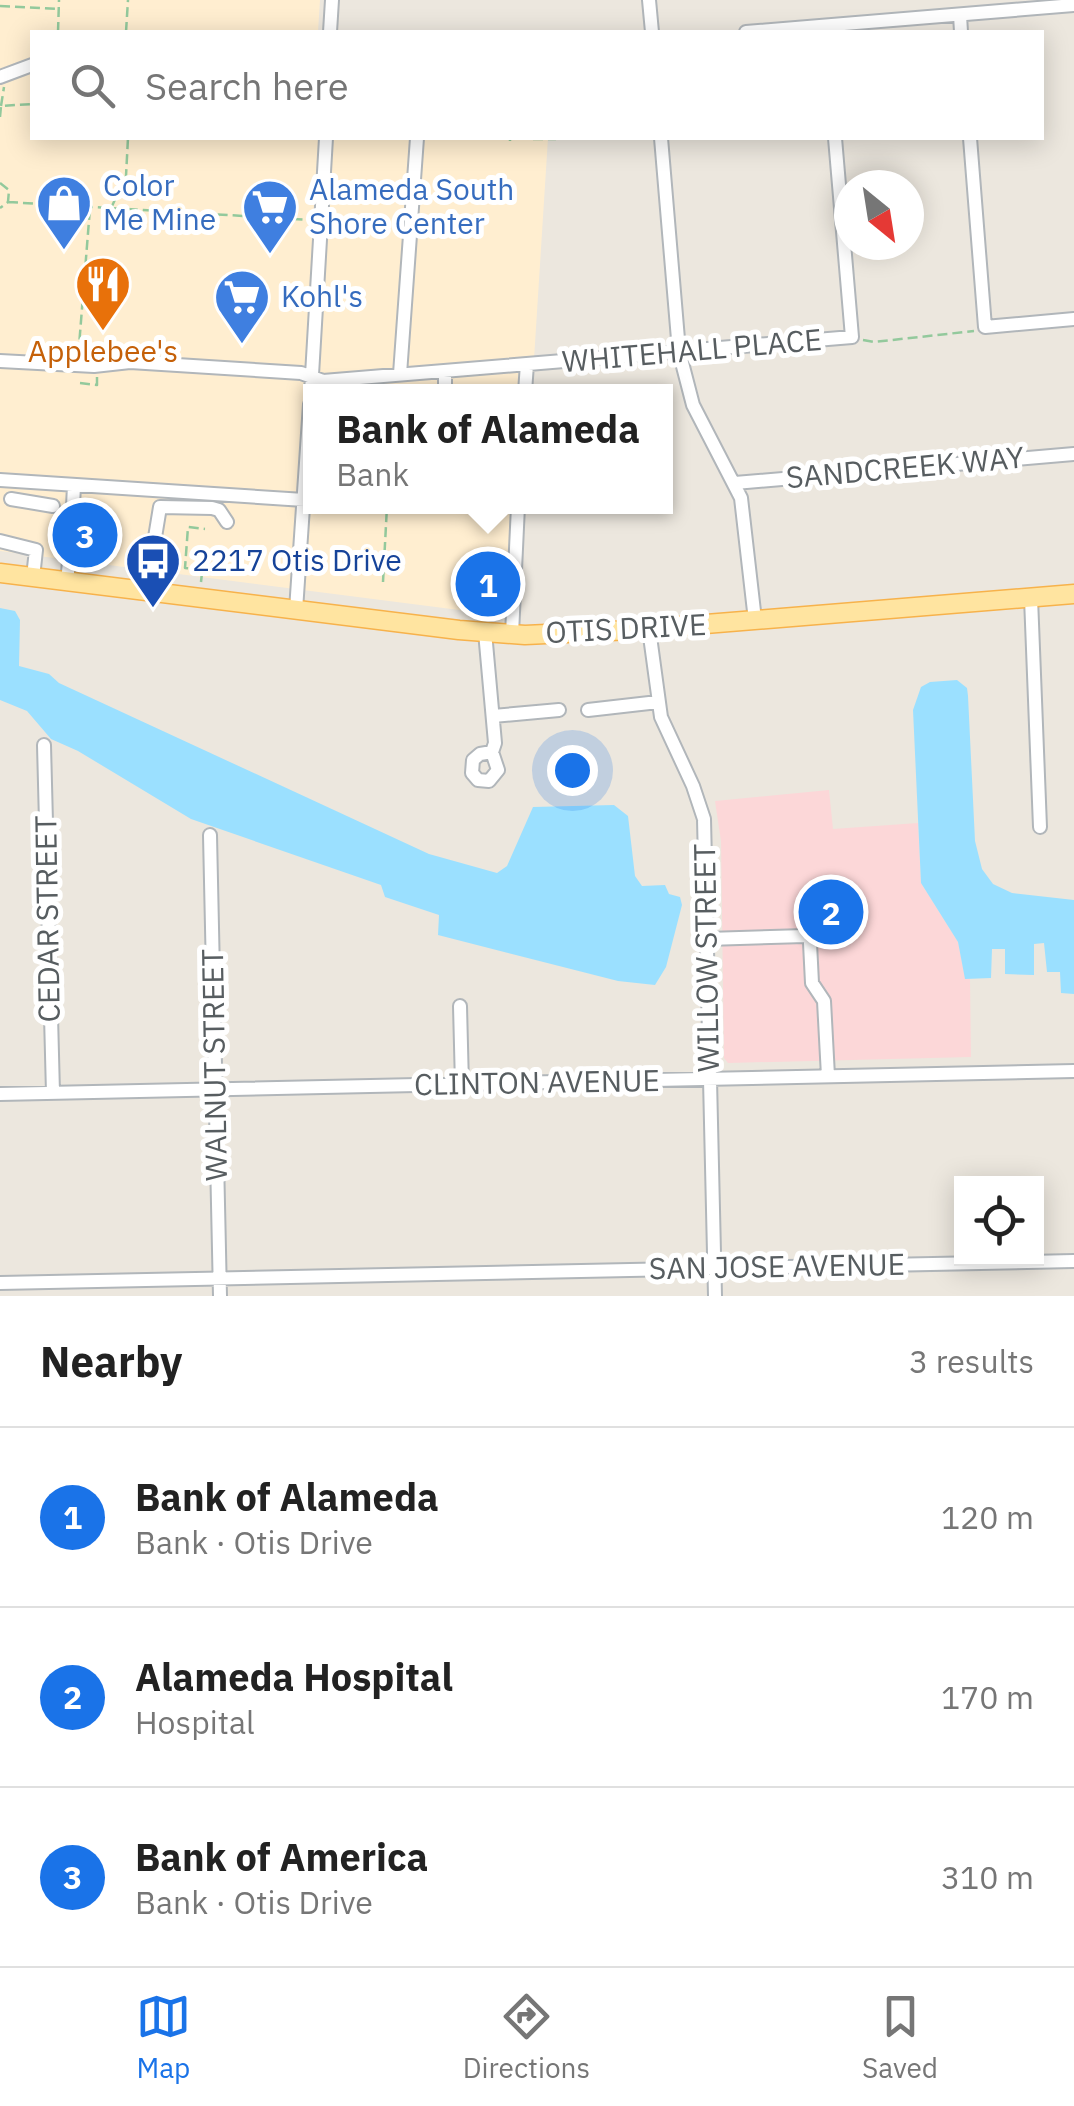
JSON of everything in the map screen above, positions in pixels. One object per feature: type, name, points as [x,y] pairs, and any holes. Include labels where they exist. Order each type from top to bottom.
[{"type":"main road","name":"OTIS DRIVE","points":[[0,573],[512,634],[648,629],[1074,594]]},
{"type":"street","points":[[330,30],[332,0]]},
{"type":"street","points":[[649,0],[652,30]]},
{"type":"street","points":[[825,30],[1074,6]]},
{"type":"street","points":[[960,15],[961,30]]},
{"type":"street","points":[[0,77],[30,65]]},
{"type":"street","points":[[312,384],[326,140]]},
{"type":"street","points":[[400,374],[417,140]]},
{"type":"street","points":[[661,140],[679,351],[693,405],[736,483],[746,524],[755,620]]},
{"type":"street","points":[[835,140],[852,338]]},
{"type":"street","points":[[970,140],[985,327],[1074,319]]},
{"type":"street","name":"WHITEHALL PLACE","points":[[0,362],[94,366],[130,362],[293,372],[312,384],[852,338]]},
{"type":"street","points":[[526,384],[530,364]]},
{"type":"street","points":[[445,384],[446,371]]},
{"type":"street","name":"SANDCREEK WAY","points":[[736,483],[1074,454]]},
{"type":"street","points":[[11,499],[5,481],[303,500]]},
{"type":"street","points":[[11,499],[47,504],[42,483]]},
{"type":"street","points":[[67,582],[74,486]]},
{"type":"street","points":[[0,512],[11,499]]},
{"type":"street","points":[[146,592],[160,507],[212,508],[219,510],[227,522]]},
{"type":"street","points":[[296,610],[303,514]]},
{"type":"street","points":[[512,634],[518,514]]},
{"type":"street","points":[[0,541],[36,550],[33,577]]},
{"type":"street","points":[[1031,598],[1040,827]]},
{"type":"street","name":"WILLOW STREET","points":[[648,629],[658,702],[704,819],[715,1296]]},
{"type":"street","points":[[485,632],[495,743],[492,752]]},
{"type":"street","points":[[588,710],[658,702]]},
{"type":"street","points":[[493,716],[559,710]]},
{"type":"street","name":"CEDAR STREET","points":[[44,745],[52,1093]]},
{"type":"street","name":"WALNUT STREET","points":[[210,834],[220,1296]]},
{"type":"street","points":[[828,1076],[824,1001],[812,983],[812,940],[838,914],[836,902]]},
{"type":"street","points":[[707,939],[806,936],[812,940]]},
{"type":"street","points":[[460,1006],[462,1084]]},
{"type":"street","name":"CLINTON AVENUE","points":[[0,1094],[1074,1070]]},
{"type":"street","name":"SAN JOSE AVENUE","points":[[0,1284],[1074,1261]]},
{"type":"path","points":[[58,0],[58,30]]},
{"type":"path","points":[[126,30],[128,0]]},
{"type":"path","points":[[0,6],[58,10]]},
{"type":"path","points":[[0,77],[5,90],[1,92],[0,118]]},
{"type":"path","points":[[0,106],[30,104]]},
{"type":"path","points":[[112,208],[126,176],[128,140]]},
{"type":"path","points":[[0,184],[9,190],[8,202]]},
{"type":"path","points":[[0,208],[8,202],[412,222]]},
{"type":"path","points":[[80,384],[96,385],[94,366],[79,346],[90,206]]},
{"type":"path","points":[[852,338],[874,342],[966,334],[985,327]]},
{"type":"path","points":[[383,582],[387,514]]},
{"type":"path","points":[[202,570],[185,568],[188,527],[205,529]]},
{"type":"path","points":[[199,598],[204,554]]},
{"type":"shaded area","name":"Alameda South Shore Center","points":[[0,0],[320,0],[318,30],[30,30],[30,140],[548,140],[532,384],[303,384],[303,514],[525,514],[518,612],[467,611],[0,551]]},
{"type":"shaded area","points":[[829,790],[833,829],[918,823],[921,883],[958,942],[965,978],[970,979],[971,1057],[728,1063],[724,1058],[721,841],[715,801]]},
{"type":"water","points":[[0,608],[15,611],[20,620],[19,666],[49,674],[59,683],[429,854],[497,873],[507,866],[533,807],[614,805],[628,816],[635,876],[642,886],[665,885],[669,894],[680,897],[682,905],[666,967],[655,985],[618,981],[438,935],[439,915],[385,897],[381,885],[191,819],[51,739],[27,711],[0,700]]},
{"type":"water","points":[[957,680],[967,688],[975,841],[982,869],[993,884],[1012,893],[1074,900],[1074,994],[1061,993],[1060,972],[1047,972],[1044,943],[1034,944],[1034,975],[1005,974],[1005,949],[992,949],[991,978],[965,979],[958,942],[921,883],[913,710],[921,687],[930,682]]},
{"type":"place","name":"Color Me Mine","points":[[64,252]]},
{"type":"place","name":"Alameda South Shore Center","points":[[270,256]]},
{"type":"place","name":"Applebee's","points":[[103,333]]},
{"type":"place","name":"Kohl's","points":[[242,346]]},
{"type":"place","name":"Bank of America","points":[[85,535]]},
{"type":"place","name":"Bank of Alameda","points":[[488,584]]},
{"type":"place","name":"2217 Otis Drive","points":[[153,610]]},
{"type":"place","name":"Alameda Hospital","points":[[831,912]]}]
